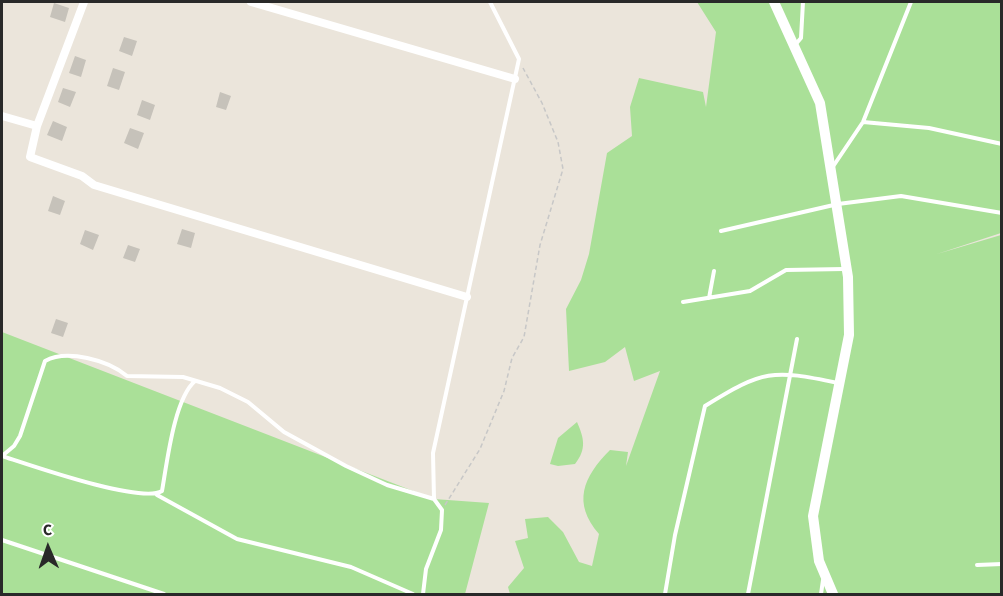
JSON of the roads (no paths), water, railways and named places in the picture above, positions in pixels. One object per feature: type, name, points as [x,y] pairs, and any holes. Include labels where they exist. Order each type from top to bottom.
[{"type":"street","points":[[84,2],[37,126],[30,157],[82,176],[94,185],[467,297]]},
{"type":"street","points":[[252,2],[514,79]]},
{"type":"street","points":[[774,2],[820,103],[847,269],[850,324],[813,516],[817,553],[833,594]]},
{"type":"street","points":[[2,116],[37,126]]},
{"type":"lane","points":[[423,594],[426,569],[441,530],[442,510],[435,499],[433,453],[519,59],[490,2]]},
{"type":"lane","points":[[794,45],[801,38],[803,2]]},
{"type":"lane","points":[[832,168],[863,122],[911,2]]},
{"type":"lane","points":[[863,122],[929,128],[1002,144]]},
{"type":"lane","points":[[721,231],[838,204],[901,196],[1002,213]]},
{"type":"lane","points":[[683,302],[750,291],[786,270],[847,269]]},
{"type":"lane","points":[[709,298],[714,271]]},
{"type":"lane","points":[[748,594],[797,339]]},
{"type":"lane","points":[[2,456],[14,446],[20,436],[45,361],[57,355],[98,360],[115,365],[127,376],[183,377],[220,388],[248,402],[284,432],[346,466],[387,485],[435,499]]},
{"type":"lane","points":[[665,594],[675,535],[705,406],[755,377],[790,372],[840,383]]},
{"type":"lane","points":[[157,495],[162,491],[187,389],[196,381]]},
{"type":"lane","points":[[2,456],[114,489],[157,495],[237,539],[324,558],[413,594]]},
{"type":"lane","points":[[2,540],[164,594]]},
{"type":"lane","points":[[977,565],[1002,564]]},
{"type":"lane","points":[[821,594],[824,575]]}]
